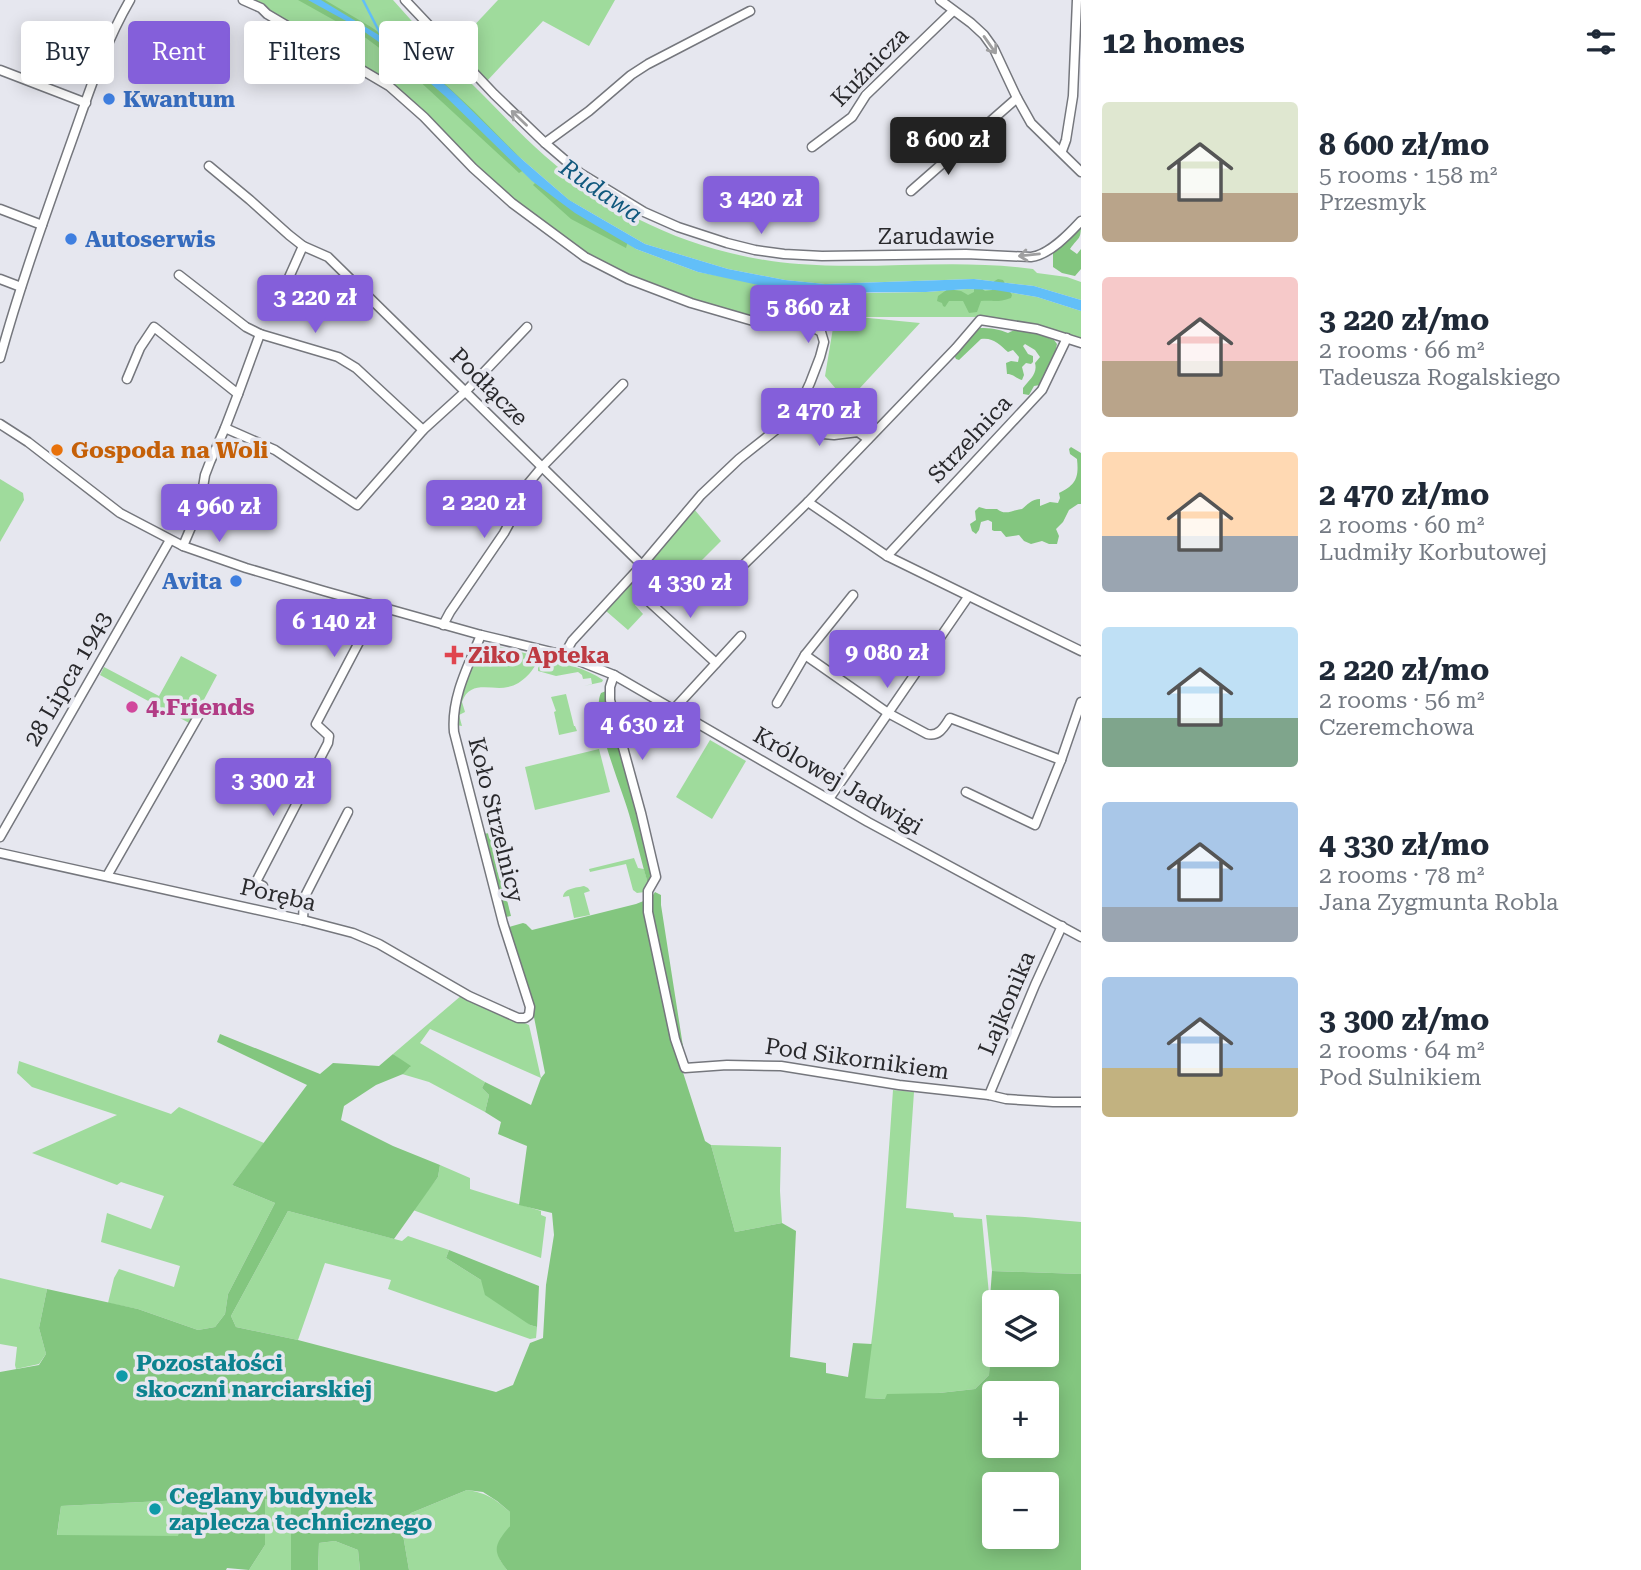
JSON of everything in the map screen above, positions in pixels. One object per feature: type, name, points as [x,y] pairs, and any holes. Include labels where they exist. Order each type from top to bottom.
[{"type":"street","points":[[0,358],[42,225],[86,103],[109,41],[130,0]]},
{"type":"street","points":[[243,0],[261,8],[389,86],[512,203],[585,257],[628,279],[691,303],[753,321],[809,325],[821,332],[824,342],[798,409],[739,458],[701,495],[642,565],[572,641],[564,655]]},
{"type":"street","name":"Zarudawie","points":[[405,0],[494,94],[545,143],[593,182],[644,212],[698,234],[765,251],[822,257],[895,254],[1037,257],[1065,238],[1081,221]]},
{"type":"street","points":[[940,0],[971,23],[994,48],[1031,123],[1081,172]]},
{"type":"street","points":[[1062,152],[1073,96],[1077,0]]},
{"type":"street","points":[[545,143],[648,64],[750,11]]},
{"type":"street","name":"Kuźnicza","points":[[812,147],[852,117],[866,95],[953,11]]},
{"type":"street","points":[[0,71],[86,103]]},
{"type":"street","points":[[911,191],[1017,98]]},
{"type":"street","name":"Podłącze","points":[[209,166],[289,236],[303,246],[328,257],[642,565]]},
{"type":"street","points":[[0,209],[42,225]]},
{"type":"street","points":[[274,311],[303,246]]},
{"type":"street","points":[[179,275],[246,327],[260,334],[338,357],[356,368],[423,430]]},
{"type":"street","points":[[0,279],[21,288]]},
{"type":"street","points":[[730,578],[808,502],[980,320],[1037,329],[1081,343]]},
{"type":"street","points":[[127,379],[140,348],[155,327],[238,394]]},
{"type":"street","points":[[225,428],[275,450],[357,505],[423,430],[466,391],[527,327]]},
{"type":"street","points":[[183,546],[200,506],[205,475],[260,334]]},
{"type":"street","name":"Strzelnica","points":[[887,556],[1042,390],[1067,338]]},
{"type":"street","points":[[443,625],[504,533],[522,491],[623,384]]},
{"type":"street","points":[[798,409],[823,434],[858,432],[868,439]]},
{"type":"street","name":"Królowej Jadwigi","points":[[0,424],[28,442],[120,513],[183,546],[260,572],[443,625],[564,655],[614,675],[829,799],[1081,937]]},
{"type":"street","points":[[808,502],[887,556],[1081,651]]},
{"type":"street","name":"28 Lipca 1943","points":[[0,837],[170,540]]},
{"type":"street","points":[[777,703],[805,655],[853,595]]},
{"type":"street","points":[[829,799],[968,597]]},
{"type":"street","points":[[645,598],[716,663]]},
{"type":"street","points":[[263,886],[257,883],[257,880],[328,743],[329,736],[316,724],[378,606]]},
{"type":"street","name":"Koło Strzelnicy","points":[[481,635],[456,700],[454,732],[478,833],[530,1007],[529,1015]]},
{"type":"street","points":[[674,709],[741,636]]},
{"type":"street","points":[[805,655],[888,713],[930,735],[939,733],[950,718],[1060,760]]},
{"type":"street","name":"Pod Sikornikiem","points":[[614,675],[610,700],[656,877],[648,891],[648,912],[675,1039],[685,1068],[726,1065],[781,1066],[1006,1099],[1081,1102]]},
{"type":"street","points":[[966,792],[1035,825],[1081,702]]},
{"type":"street","points":[[107,876],[199,715]]},
{"type":"street","points":[[303,920],[304,898],[348,812]]},
{"type":"street","name":"Poręba","points":[[0,853],[354,933],[379,944],[469,996],[518,1018],[529,1015]]},
{"type":"street","name":"Lajkonika","points":[[989,1096],[1062,926]]},
{"type":"green space","points":[[246,0],[308,0],[342,21],[282,21]]},
{"type":"green space","points":[[298,0],[325,0],[361,21],[336,21]]},
{"type":"green space","points":[[321,0],[393,0],[412,21],[379,21],[379,46],[365,35],[365,21],[348,21]]},
{"type":"green space","points":[[498,0],[615,0],[589,46],[543,21],[487,81],[478,72],[478,21]]},
{"type":"green space","points":[[365,23],[379,32],[379,48],[366,38]]},
{"type":"green space","points":[[365,35],[379,44],[379,78],[365,69]]},
{"type":"green space","points":[[390,84],[429,84],[496,146],[636,249],[698,272],[816,294],[967,289],[995,290],[1037,297],[1081,311],[1081,339],[1046,329],[974,317],[858,317],[920,323],[847,402],[825,376],[834,322],[787,323],[720,309],[597,263],[494,185]]},
{"type":"green space","points":[[423,84],[445,84],[529,167],[519,173]]},
{"type":"green space","points":[[427,84],[472,84],[521,134],[572,178],[631,216],[696,243],[764,260],[799,264],[974,264],[1033,269],[1037,273],[1081,282],[1081,300],[1034,286],[974,279],[825,284],[785,280],[728,269],[645,244],[569,200]]},
{"type":"green space","points":[[539,179],[629,237],[626,248],[571,219],[533,185]]},
{"type":"green space","points":[[1081,223],[1080,236],[1070,249],[1077,254],[1081,249],[1081,269],[1075,276],[1062,273],[1053,267],[1053,253]]},
{"type":"green space","points":[[1003,280],[1012,295],[1011,298],[981,301],[977,312],[969,313],[963,301],[949,301],[945,307],[937,301],[938,296],[948,289],[968,295],[980,287],[985,291],[992,290],[993,282]]},
{"type":"green space","points":[[980,328],[1008,333],[1026,330],[1054,340],[1057,344],[1054,357],[1040,385],[1034,386],[1029,395],[1023,394],[1023,388],[1034,374],[1035,363],[1040,357],[1025,344],[1023,346],[1028,354],[1033,356],[1033,362],[1022,367],[1022,380],[1007,374],[1006,363],[1018,362],[1019,357],[1013,350],[1008,352],[989,339],[981,339],[959,360],[956,359],[955,352]]},
{"type":"green space","points":[[1071,447],[1081,453],[1081,504],[1069,510],[1056,529],[1059,536],[1057,544],[1042,541],[1031,544],[1019,535],[1006,537],[1001,531],[992,530],[992,522],[988,520],[981,522],[976,534],[972,531],[970,524],[976,520],[975,511],[979,507],[1006,512],[1022,509],[1037,499],[1040,499],[1040,506],[1050,502],[1058,503],[1059,493],[1073,484],[1077,476],[1077,459],[1070,454]]},
{"type":"green space","points":[[0,479],[23,493],[24,500],[0,542]]},
{"type":"green space","points":[[694,509],[721,541],[683,579],[669,567],[635,605],[643,614],[628,630],[606,611]]},
{"type":"green space","points":[[485,643],[540,657],[535,667],[518,683],[502,688],[482,687],[470,691],[462,702],[465,712],[459,715],[462,726],[456,725],[465,678]]},
{"type":"green space","points":[[181,656],[217,675],[191,724],[100,675],[104,667],[159,696]]},
{"type":"green space","points":[[543,658],[582,669],[603,680],[602,682],[584,686],[592,684],[591,678],[583,679],[578,672],[556,676],[538,671]]},
{"type":"green space","points":[[606,691],[653,876],[648,884],[603,734],[599,703],[601,693]]},
{"type":"green space","points":[[566,694],[577,731],[559,735],[551,697]]},
{"type":"green space","points":[[710,740],[746,761],[712,819],[676,797]]},
{"type":"green space","points":[[599,749],[610,792],[535,810],[525,767]]},
{"type":"green space","points":[[490,833],[511,916],[506,917],[501,912],[482,834]]},
{"type":"green space","points":[[634,858],[638,868],[644,869],[648,884],[645,892],[637,893],[633,890],[626,864],[590,872],[589,869]]},
{"type":"green space","points":[[584,886],[590,891],[584,893],[590,915],[574,918],[569,896],[563,897],[571,889]]},
{"type":"green space","points":[[655,892],[661,895],[684,1053],[679,1060],[705,1141],[711,1145],[735,1232],[782,1223],[796,1231],[790,1357],[826,1363],[826,1373],[848,1377],[853,1343],[872,1344],[865,1398],[885,1399],[887,1394],[975,1389],[982,1382],[982,1458],[1059,1458],[1059,1381],[983,1381],[989,1375],[990,1367],[1059,1367],[1059,1290],[991,1290],[992,1271],[1081,1274],[1081,1570],[507,1570],[499,1557],[497,1547],[510,1526],[510,1512],[483,1492],[467,1490],[411,1513],[401,1523],[409,1570],[360,1570],[358,1550],[335,1541],[319,1543],[318,1570],[291,1570],[291,1501],[265,1499],[265,1545],[249,1570],[0,1570],[0,1372],[39,1365],[46,1354],[39,1328],[47,1289],[138,1309],[198,1330],[215,1327],[225,1314],[228,1294],[275,1203],[232,1185],[307,1085],[217,1042],[220,1034],[320,1074],[333,1063],[379,1066],[393,1054],[411,1066],[403,1074],[376,1085],[344,1106],[341,1120],[393,1146],[440,1165],[438,1177],[394,1239],[288,1211],[231,1316],[236,1327],[298,1340],[496,1392],[513,1385],[530,1343],[543,1338],[546,1285],[554,1235],[552,1213],[519,1205],[527,1146],[498,1134],[501,1122],[485,1112],[489,1095],[482,1088],[485,1082],[531,1105],[545,1073],[533,1012],[507,933],[509,927],[523,923],[532,930],[651,898]],"holes":[[[183,1500],[178,1536],[57,1535],[61,1506]]]},
{"type":"green space","points":[[462,995],[529,1025],[541,1078],[430,1029],[420,1043],[485,1082],[482,1088],[489,1095],[485,1112],[429,1082],[402,1074],[410,1067],[393,1054]]},
{"type":"green space","points":[[19,1061],[171,1114],[179,1107],[264,1143],[232,1185],[275,1203],[228,1294],[225,1314],[215,1327],[198,1330],[138,1309],[108,1303],[119,1269],[174,1287],[180,1266],[101,1242],[107,1213],[151,1229],[164,1196],[121,1182],[117,1185],[32,1153],[117,1115],[32,1087],[17,1073]]},
{"type":"green space","points":[[893,1090],[914,1092],[906,1208],[982,1219],[989,1290],[982,1290],[982,1367],[990,1367],[989,1375],[975,1389],[885,1399],[864,1398],[885,1206]]},
{"type":"green space","points":[[711,1145],[781,1147],[782,1223],[735,1232]]},
{"type":"green space","points":[[440,1165],[470,1178],[470,1189],[541,1211],[541,1215],[546,1217],[541,1258],[413,1210],[438,1177]]},
{"type":"green space","points":[[288,1211],[402,1241],[408,1236],[449,1250],[446,1258],[481,1280],[530,1325],[537,1327],[536,1338],[530,1339],[388,1289],[391,1280],[325,1263],[298,1340],[236,1327],[231,1316]]},
{"type":"green space","points":[[986,1215],[1081,1222],[1081,1274],[992,1271]]},
{"type":"green space","points":[[449,1250],[539,1286],[537,1327],[485,1295],[481,1280],[446,1258]]},
{"type":"green space","points":[[0,1278],[47,1289],[39,1328],[46,1354],[39,1364],[16,1369],[17,1347],[0,1344]]},
{"type":"green space","points":[[467,1490],[490,1497],[510,1512],[510,1526],[500,1560],[507,1570],[409,1570],[401,1523],[411,1513]]},
{"type":"green space","points":[[265,1499],[291,1500],[291,1570],[249,1570],[265,1545]]},
{"type":"green space","points":[[183,1500],[178,1536],[57,1536],[61,1506]]},
{"type":"green space","points":[[335,1541],[358,1550],[360,1570],[318,1570],[319,1543]]},
{"type":"water","points":[[308,0],[321,0],[356,21],[346,21]]},
{"type":"water","points":[[365,27],[379,35],[379,42],[365,32]]},
{"type":"water","points":[[431,84],[444,84],[517,155],[569,200],[645,244],[728,269],[785,280],[825,284],[974,279],[1034,286],[1081,300],[1081,311],[1037,297],[995,290],[796,293],[698,272],[636,249],[575,213],[532,181]]},
{"type":"waterway","points":[[363,0],[379,31]]},
{"type":"place","name":"Kwantum","points":[[109,99]]},
{"type":"place","name":"Autoserwis","points":[[71,239]]},
{"type":"place","name":"Gospoda na Woli","points":[[57,450]]},
{"type":"place","name":"Avita","points":[[236,581]]},
{"type":"place","name":"Ziko Apteka","points":[[454,655]]},
{"type":"place","name":"4.Friends","points":[[132,707]]},
{"type":"place","name":"Pozostałości skoczni narciarskiej","points":[[122,1376]]},
{"type":"place","name":"Ceglany budynek zaplecza technicznego","points":[[155,1509]]},
{"type":"water label","name":"Rudawa","points":[[601,191]]}]
